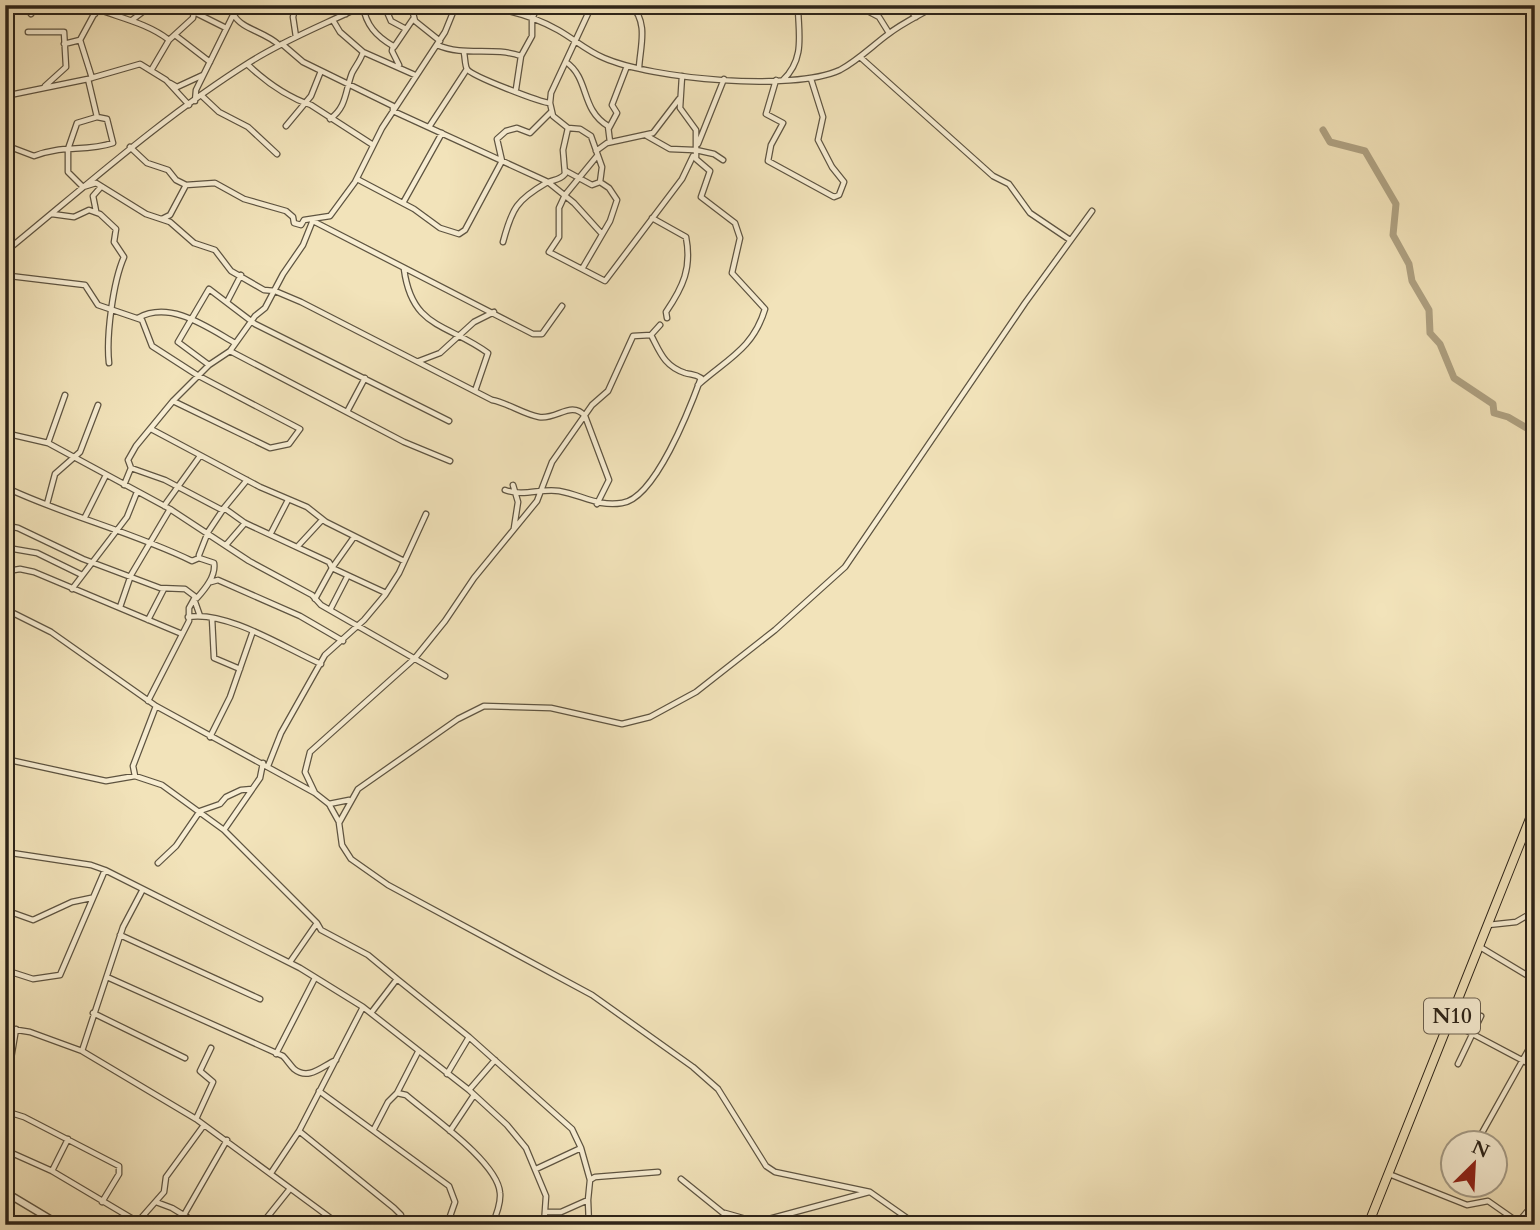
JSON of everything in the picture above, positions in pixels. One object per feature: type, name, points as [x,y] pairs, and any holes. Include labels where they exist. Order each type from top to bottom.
[{"type":"highway","name":"N10","points":[[1368,1225],[1535,806]]},
{"type":"main road","points":[[5,159],[10,248],[5,651]]},
{"type":"main road","points":[[5,1192],[60,1225]]},
{"type":"street","points":[[5,5],[29,11],[31,14]]},
{"type":"street","points":[[82,5],[121,19],[132,19],[169,40]]},
{"type":"street","points":[[132,19],[148,8],[164,5]]},
{"type":"street","points":[[180,5],[195,8],[226,29]]},
{"type":"street","points":[[194,102],[203,75],[238,5]]},
{"type":"street","points":[[296,5],[293,17],[296,37]]},
{"type":"street","points":[[337,5],[347,14]]},
{"type":"street","points":[[10,248],[130,146],[247,64],[281,44],[334,22],[364,5],[366,22],[376,34],[394,47]]},
{"type":"street","points":[[384,5],[391,21],[407,29]]},
{"type":"street","points":[[411,5],[414,18],[438,43],[464,53],[493,49],[521,56]]},
{"type":"street","points":[[130,146],[147,163],[168,170],[176,180],[186,185],[215,183],[244,199],[286,211],[293,217],[293,223],[301,225],[304,220],[330,216],[357,179],[393,111],[438,43],[456,5]]},
{"type":"street","points":[[467,5],[501,7],[532,19],[597,55],[627,66],[682,76],[779,80],[811,79],[839,70],[889,33],[937,5]]},
{"type":"street","points":[[511,11],[518,5]]},
{"type":"street","points":[[516,89],[521,56],[533,36],[532,19],[538,5]]},
{"type":"street","points":[[566,171],[592,186],[600,182],[603,173],[588,134],[577,128],[568,128],[552,111],[550,103],[551,93],[592,5]]},
{"type":"street","points":[[602,5],[622,5]]},
{"type":"street","points":[[631,5],[638,14],[643,37],[639,68]]},
{"type":"street","points":[[798,5],[801,47],[794,64],[779,80],[766,114],[783,123],[771,145],[768,161],[834,197],[839,195],[844,182],[818,140],[822,117],[811,79]]},
{"type":"street","points":[[856,5],[879,17],[889,33]]},
{"type":"street","points":[[906,5],[916,17]]},
{"type":"street","points":[[152,69],[169,40],[175,36],[195,8]]},
{"type":"street","points":[[97,9],[80,40],[97,117]]},
{"type":"street","points":[[234,14],[239,23],[269,35],[292,55],[393,106],[393,111]]},
{"type":"street","points":[[400,65],[392,51],[414,18]]},
{"type":"street","points":[[334,22],[340,32],[363,52],[385,63],[400,65],[415,75]]},
{"type":"street","points":[[28,32],[62,30],[66,67],[44,86]]},
{"type":"street","points":[[175,36],[210,62]]},
{"type":"street","points":[[64,44],[80,40]]},
{"type":"street","points":[[330,120],[337,115],[347,97],[348,85],[363,52]]},
{"type":"street","points":[[464,53],[467,69],[474,75],[516,89],[541,103],[550,103]]},
{"type":"street","points":[[860,57],[993,176],[1009,184],[1030,213],[1070,240]]},
{"type":"street","points":[[566,62],[578,74],[587,103],[595,117],[609,128]]},
{"type":"street","points":[[5,96],[44,86],[90,79],[138,64],[152,69],[177,87],[203,75]]},
{"type":"street","points":[[247,64],[277,89],[302,104],[306,103],[373,145]]},
{"type":"street","points":[[610,142],[609,128],[617,113],[611,105],[627,66]]},
{"type":"street","points":[[429,127],[467,69]]},
{"type":"street","points":[[286,126],[306,103],[321,71]]},
{"type":"street","points":[[682,76],[680,108],[696,130],[697,161],[710,171],[701,197],[729,217],[738,232],[734,277],[746,285],[757,304],[765,309],[757,330],[744,350],[728,359],[698,386]]},
{"type":"street","points":[[680,98],[656,130],[647,136],[610,142],[597,153],[578,177],[576,185],[565,195],[559,208],[559,237],[550,253],[605,281],[682,179],[724,79]]},
{"type":"street","points":[[166,80],[189,105]]},
{"type":"street","points":[[202,96],[219,112],[248,127],[277,154]]},
{"type":"street","points":[[393,111],[548,182],[565,195],[601,234]]},
{"type":"street","points":[[357,179],[403,203],[440,228],[459,234],[465,230],[502,161],[497,139],[500,135],[517,128],[530,133],[552,111]]},
{"type":"street","points":[[5,145],[34,156],[51,149],[68,149],[113,143],[107,119],[97,117],[77,123],[68,149],[68,172],[83,187]]},
{"type":"street","points":[[503,242],[507,226],[525,193],[560,179],[566,171],[563,150],[568,128]]},
{"type":"street","points":[[403,203],[442,134]]},
{"type":"street","points":[[647,136],[670,149],[714,153],[723,160]]},
{"type":"street","points":[[582,269],[617,201],[609,188],[600,182]]},
{"type":"street","points":[[83,187],[96,183],[100,188],[146,214],[162,219],[180,230],[194,243],[215,250],[231,271],[264,290],[275,291],[475,391],[539,417],[576,408],[585,416],[609,482],[597,504]]},
{"type":"street","points":[[162,219],[170,215],[186,185]]},
{"type":"street","points":[[96,212],[92,199],[100,188]]},
{"type":"street","points":[[51,214],[74,217],[89,210],[114,225],[115,244],[123,254],[113,290],[113,311],[107,345],[109,363]]},
{"type":"street","points":[[339,822],[351,800],[374,775],[458,719],[484,706],[551,708],[622,724],[634,723],[678,704],[775,630],[845,567],[1092,211]]},
{"type":"street","points":[[652,218],[686,237],[688,270],[685,285],[666,312],[667,318]]},
{"type":"street","points":[[313,220],[404,269],[539,335],[562,306]]},
{"type":"street","points":[[124,485],[131,468],[128,460],[131,453],[197,375],[230,351],[265,308],[283,274],[303,245],[313,220]]},
{"type":"street","points":[[404,269],[407,293],[420,312],[489,355],[475,391]]},
{"type":"street","points":[[8,272],[85,285],[98,304],[144,322],[143,330],[152,346],[197,375],[300,429],[289,444],[270,448],[173,401]]},
{"type":"street","points":[[227,302],[241,275]]},
{"type":"street","points":[[209,365],[178,342],[209,289],[252,321],[449,421]]},
{"type":"street","points":[[418,361],[440,352],[457,335],[494,312]]},
{"type":"street","points":[[137,318],[153,313],[190,318],[235,343]]},
{"type":"street","points":[[295,780],[305,772],[310,752],[317,744],[415,658],[526,517],[540,494],[552,461],[596,400],[608,391],[633,336],[651,335],[660,325]]},
{"type":"street","points":[[505,490],[518,494],[558,491],[597,504],[625,503],[641,494],[682,428],[701,378],[678,370],[657,354],[651,335]]},
{"type":"street","points":[[230,351],[348,410],[404,442],[450,461]]},
{"type":"street","points":[[348,410],[365,378]]},
{"type":"street","points":[[48,443],[65,395]]},
{"type":"street","points":[[47,504],[55,474],[85,444],[98,405]]},
{"type":"street","points":[[151,429],[247,480],[307,507],[322,520],[404,561]]},
{"type":"street","points":[[9,434],[48,443],[167,507],[331,610],[445,676]]},
{"type":"street","points":[[120,607],[131,575],[151,544],[177,486],[200,456]]},
{"type":"street","points":[[131,468],[149,472],[245,523],[329,562],[332,568],[347,577],[386,593]]},
{"type":"street","points":[[85,517],[106,475]]},
{"type":"street","points":[[199,558],[208,532],[247,480]]},
{"type":"street","points":[[513,485],[518,494],[514,529]]},
{"type":"street","points":[[9,489],[40,504],[85,517],[192,561],[199,558],[214,563],[210,582],[196,598],[182,634],[148,701]]},
{"type":"street","points":[[72,589],[127,517],[137,492]]},
{"type":"street","points":[[271,533],[288,500]]},
{"type":"street","points":[[224,830],[260,778],[281,733],[328,650],[343,640],[386,593],[426,513]]},
{"type":"street","points":[[298,546],[322,520]]},
{"type":"street","points":[[226,545],[245,523]]},
{"type":"street","points":[[8,526],[91,562],[164,589],[185,589],[196,598],[200,616]]},
{"type":"street","points":[[315,598],[354,537]]},
{"type":"street","points":[[7,551],[37,553],[82,575]]},
{"type":"street","points":[[8,571],[24,569],[182,634]]},
{"type":"street","points":[[331,610],[347,577]]},
{"type":"street","points":[[210,582],[218,580],[271,602],[343,640]]},
{"type":"street","points":[[148,620],[164,589]]},
{"type":"street","points":[[7,610],[51,632],[156,706],[316,793],[329,803],[339,822],[342,845],[351,859],[360,866],[427,908],[592,995],[693,1067],[718,1088],[766,1166],[775,1172],[870,1192],[917,1225]]},
{"type":"street","points":[[188,617],[212,618],[253,631],[321,664]]},
{"type":"street","points":[[212,618],[214,658],[240,669]]},
{"type":"street","points":[[209,737],[240,669],[253,631]]},
{"type":"street","points":[[132,776],[156,706]]},
{"type":"street","points":[[5,760],[63,769],[106,781],[132,776],[162,785],[224,830],[321,930],[368,955],[470,1037],[572,1129],[590,1180],[589,1225]]},
{"type":"street","points":[[305,772],[316,793]]},
{"type":"street","points":[[158,863],[176,846],[200,811],[220,804],[226,797],[241,790],[252,789]]},
{"type":"street","points":[[329,803],[351,800]]},
{"type":"street","points":[[1524,834],[1535,840]]},
{"type":"street","points":[[5,852],[91,865],[105,870],[142,891],[290,962],[363,1007],[469,1090],[517,1135],[537,1169],[546,1196],[544,1225]]},
{"type":"street","points":[[5,970],[33,979],[60,975],[90,898],[105,870]]},
{"type":"street","points":[[82,1051],[120,935],[142,891]]},
{"type":"street","points":[[5,910],[33,919],[90,898]]},
{"type":"street","points":[[1487,925],[1516,922],[1535,911]]},
{"type":"street","points":[[290,962],[317,923]]},
{"type":"street","points":[[120,935],[260,999]]},
{"type":"street","points":[[1479,946],[1535,980]]},
{"type":"street","points":[[107,977],[286,1058],[293,1068],[309,1074],[336,1060]]},
{"type":"street","points":[[276,1054],[315,978]]},
{"type":"street","points":[[371,1013],[397,979]]},
{"type":"street","points":[[271,1173],[299,1131],[363,1007]]},
{"type":"street","points":[[93,1013],[185,1058]]},
{"type":"street","points":[[1458,1064],[1481,1016]]},
{"type":"street","points":[[1449,1022],[1523,1058],[1535,1067]]},
{"type":"street","points":[[5,1028],[16,1029],[82,1051],[196,1119],[340,1225]]},
{"type":"street","points":[[5,1094],[16,1029]]},
{"type":"street","points":[[447,1074],[470,1037]]},
{"type":"street","points":[[1485,1128],[1535,1038]]},
{"type":"street","points":[[196,1119],[213,1082],[200,1071],[211,1048]]},
{"type":"street","points":[[374,1129],[387,1102],[397,1093],[418,1052]]},
{"type":"street","points":[[469,1090],[495,1060]]},
{"type":"street","points":[[319,1091],[449,1186],[455,1207],[447,1225]]},
{"type":"street","points":[[397,1093],[405,1095],[450,1131],[493,1173],[500,1197],[492,1225]]},
{"type":"street","points":[[450,1131],[474,1095]]},
{"type":"street","points":[[5,1111],[68,1139],[119,1166],[119,1174],[102,1202]]},
{"type":"street","points":[[5,1150],[52,1171],[136,1224],[164,1192],[166,1177],[204,1125]]},
{"type":"street","points":[[299,1131],[394,1208],[401,1215],[401,1225]]},
{"type":"street","points":[[52,1171],[68,1139]]},
{"type":"street","points":[[184,1215],[227,1140]]},
{"type":"street","points":[[537,1169],[581,1149]]},
{"type":"street","points":[[590,1180],[606,1175],[621,1177],[658,1172]]},
{"type":"street","points":[[1388,1174],[1467,1205],[1488,1201],[1517,1223],[1535,1202]]},
{"type":"street","points":[[681,1179],[738,1225]]},
{"type":"street","points":[[261,1225],[289,1190]]},
{"type":"street","points":[[725,1213],[752,1223],[870,1192]]},
{"type":"street","points":[[547,1212],[561,1212],[588,1200]]},
{"type":"street","points":[[156,1202],[200,1225]]},
{"type":"waterway","points":[[1323,130],[1330,142],[1365,151],[1396,204],[1393,235],[1409,264],[1412,281],[1429,310],[1430,333],[1440,344],[1454,378],[1493,404],[1494,413],[1508,417],[1535,433]]}]
